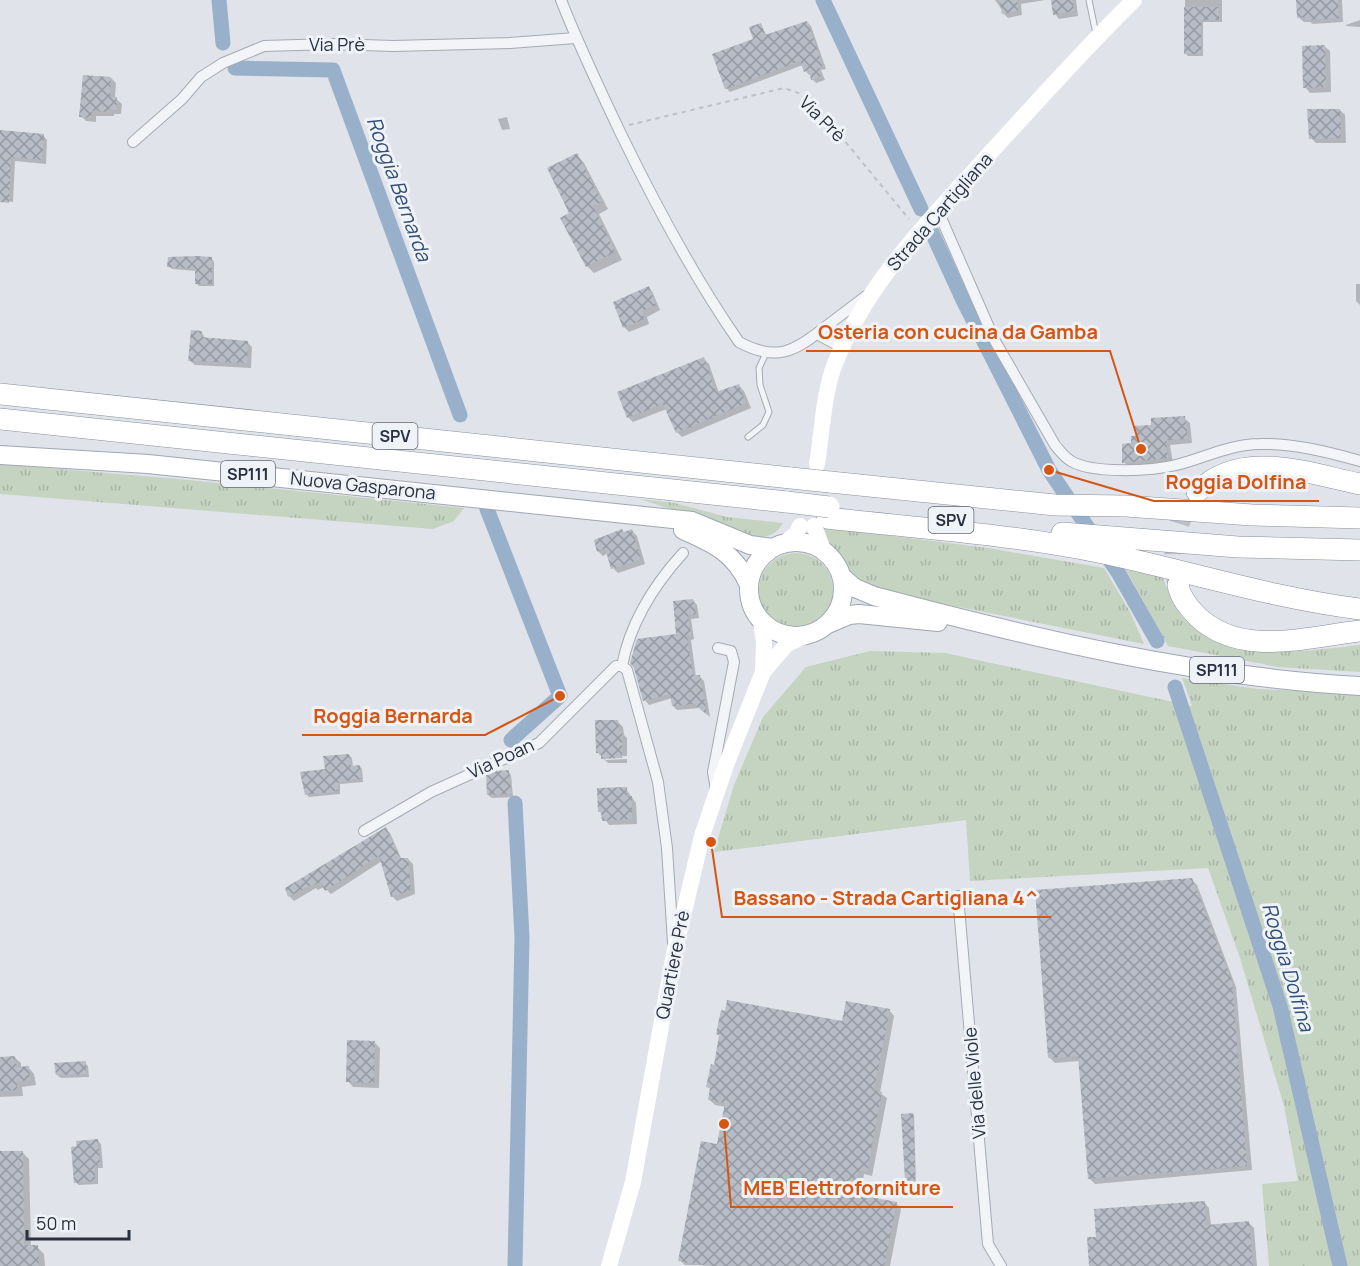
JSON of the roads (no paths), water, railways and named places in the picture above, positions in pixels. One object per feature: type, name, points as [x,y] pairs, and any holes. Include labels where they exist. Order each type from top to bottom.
[{"type":"highway","name":"SPV","points":[[0,394],[1055,505],[1126,506],[1252,515],[1360,518]]},
{"type":"highway","name":"SPV","points":[[0,419],[659,489],[797,517],[829,507],[1078,541],[1124,539],[1274,549],[1360,550]]},
{"type":"highway","points":[[1197,492],[1225,472],[1255,466],[1295,470],[1360,484]]},
{"type":"highway","points":[[797,517],[986,536],[1078,541],[1137,560],[1302,600],[1360,609]]},
{"type":"highway","points":[[1178,585],[1185,602],[1202,621],[1218,632],[1238,639],[1274,641],[1360,631]]},
{"type":"main road","name":"Nuova Gasparona","points":[[0,454],[148,464],[692,521],[750,545],[804,544],[824,552]]},
{"type":"main road","name":"Nuova Gasparona","points":[[653,518],[714,543],[736,563],[744,573],[754,610],[761,621]]},
{"type":"main road","points":[[749,585],[761,558],[778,546]]},
{"type":"main road","name":"SP111","points":[[824,552],[837,567],[841,576],[855,588],[873,596],[993,627],[1142,658],[1254,677],[1360,686]]},
{"type":"main road","points":[[828,624],[838,610],[843,593],[841,576]]},
{"type":"main road","name":"SP111","points":[[810,634],[849,615],[859,614],[993,627]]},
{"type":"main road","points":[[761,621],[771,629],[783,634],[797,636],[810,634]]},
{"type":"street","points":[[561,0],[575,38],[675,240],[739,342],[753,350],[766,353],[791,351],[875,289]]},
{"type":"street","name":"Strada Cartigliana","points":[[817,464],[829,383],[862,308],[919,231],[1096,37],[1134,0]]},
{"type":"street","name":"Via Prè","points":[[133,142],[182,99],[201,76],[223,63],[264,46],[332,44],[416,46],[575,38]]},
{"type":"street","points":[[938,211],[995,340],[1055,445],[1073,463],[1095,469],[1174,466],[1216,452],[1259,444],[1289,446],[1360,461]]},
{"type":"street","points":[[817,334],[843,348]]},
{"type":"street","points":[[778,546],[796,534],[797,517]]},
{"type":"street","points":[[797,517],[824,552]]},
{"type":"street","points":[[674,954],[667,848],[658,782],[627,670],[622,666],[626,645],[638,614],[683,553]]},
{"type":"street","name":"Quartiere Prè","points":[[761,621],[764,642],[763,672]]},
{"type":"street","name":"Quartiere Prè","points":[[609,1266],[633,1182],[674,954],[702,836],[716,792],[763,672],[787,644],[810,634]]},
{"type":"street","points":[[716,792],[713,772],[734,662],[731,651],[718,648]]},
{"type":"street","name":"Via Poan","points":[[364,831],[431,792],[539,743],[616,666],[622,666]]},
{"type":"street","name":"Via delle Viole","points":[[958,896],[988,1244],[1001,1266]]},
{"type":"lane","points":[[1089,0],[1096,37]]},
{"type":"lane","points":[[748,437],[763,425],[769,412],[760,385],[759,368],[766,353]]},
{"type":"waterway","name":"Roggia Bernarda","points":[[219,0],[223,43]]},
{"type":"waterway","name":"Roggia Dolfina","points":[[823,0],[921,209]]},
{"type":"waterway","name":"Roggia Bernarda","points":[[235,68],[333,70],[460,415]]},
{"type":"waterway","name":"Roggia Dolfina","points":[[929,226],[962,298],[1049,470],[1119,574],[1157,641]]},
{"type":"waterway","name":"Roggia Bernarda","points":[[487,509],[560,696],[511,740]]},
{"type":"waterway","name":"Roggia Dolfina","points":[[1175,687],[1280,1006],[1340,1266]]},
{"type":"waterway","name":"Roggia Bernarda","points":[[515,803],[522,937],[515,1266]]},
{"type":"tunnel","points":[[1178,585],[1175,561],[1176,538],[1182,516],[1194,495]]},
{"type":"place","name":"Osteria con cucina da Gamba","points":[[1141,449]]},
{"type":"place","name":"Roggia Dolfina","points":[[1049,470]]},
{"type":"place","name":"Roggia Bernarda","points":[[560,696]]},
{"type":"place","name":"Bassano - Strada Cartigliana 4^","points":[[711,842]]},
{"type":"place","name":"MEB Elettroforniture","points":[[724,1124]]}]
